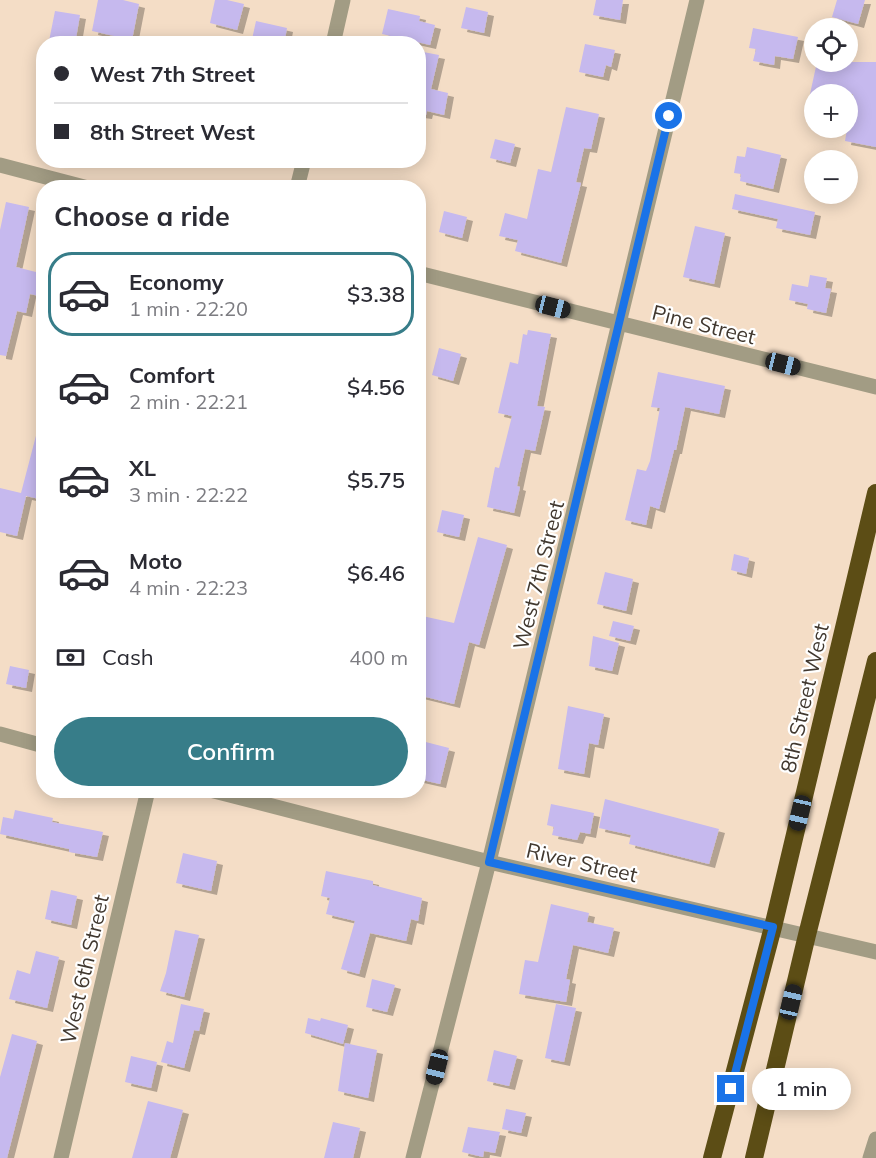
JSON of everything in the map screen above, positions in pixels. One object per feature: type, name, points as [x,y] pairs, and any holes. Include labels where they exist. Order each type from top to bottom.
[{"type":"highway","name":"8th Street West","points":[[712,1158],[773,927],[876,493]]},
{"type":"highway","points":[[754,1158],[876,661]]},
{"type":"street","points":[[335,36],[343,0]]},
{"type":"street","name":"West 7th Street","points":[[413,1158],[489,862],[697,0]]},
{"type":"street","points":[[0,165],[57,180]]},
{"type":"street","name":"Pine Street","points":[[426,275],[876,387]]},
{"type":"street","points":[[0,734],[36,744]]},
{"type":"street","name":"West 6th Street","points":[[61,1158],[146,798]]},
{"type":"street","name":"River Street","points":[[241,798],[489,862],[876,952]]},
{"type":"street","points":[[870,1158],[876,1139]]},
{"type":"building","points":[[98,0],[123,0],[139,4],[133,36],[114,36],[92,31]]},
{"type":"building","points":[[215,0],[244,4],[237,30],[210,23]]},
{"type":"building","points":[[596,0],[623,0],[620,20],[593,15]]},
{"type":"building","points":[[837,0],[865,0],[858,24],[858,18],[832,17]]},
{"type":"building","points":[[466,7],[488,12],[484,33],[461,28]]},
{"type":"building","points":[[388,9],[420,16],[419,21],[435,25],[430,45],[426,44],[426,36],[382,34]]},
{"type":"building","points":[[55,11],[80,15],[76,36],[50,36]]},
{"type":"building","points":[[256,21],[287,28],[286,36],[253,36]]},
{"type":"building","points":[[753,28],[798,37],[793,59],[775,56],[774,65],[753,61],[756,49],[749,48]]},
{"type":"building","points":[[585,44],[615,50],[611,67],[606,65],[603,77],[579,72]]},
{"type":"building","points":[[426,53],[439,55],[431,89],[448,93],[444,115],[427,111],[426,115]]},
{"type":"building","points":[[858,62],[876,62],[876,147],[845,141],[846,138],[858,138],[858,84],[812,84],[815,72],[858,72]]},
{"type":"building","points":[[566,107],[599,114],[591,149],[584,148],[576,182],[581,183],[561,263],[515,251],[518,240],[499,236],[505,213],[527,219],[538,169],[551,172]]},
{"type":"building","points":[[495,139],[515,144],[510,163],[490,158]]},
{"type":"building","points":[[747,147],[781,155],[773,189],[740,181],[741,174],[734,173],[737,156],[745,157]]},
{"type":"building","points":[[735,194],[815,212],[810,235],[776,228],[778,219],[732,209]]},
{"type":"building","points":[[6,202],[29,207],[16,267],[36,272],[36,295],[30,294],[26,313],[17,311],[6,356],[0,355],[0,230]]},
{"type":"building","points":[[444,211],[467,217],[462,238],[439,232]]},
{"type":"building","points":[[695,226],[725,233],[714,284],[683,277]]},
{"type":"building","points":[[810,275],[827,278],[825,288],[831,289],[826,313],[807,309],[808,304],[789,300],[792,284],[808,287]]},
{"type":"building","points":[[528,330],[551,334],[537,406],[545,407],[535,451],[525,449],[514,513],[487,507],[495,467],[499,468],[512,416],[498,413],[510,362],[518,364],[523,334],[527,335]]},
{"type":"building","points":[[439,348],[461,354],[453,381],[432,375]]},
{"type":"building","points":[[658,372],[725,386],[719,414],[685,407],[676,450],[674,450],[659,509],[650,506],[646,525],[625,520],[637,469],[646,471],[650,461],[660,408],[651,407]]},
{"type":"building","points":[[36,436],[36,498],[26,496],[17,536],[0,532],[0,488],[21,493]]},
{"type":"building","points":[[442,510],[464,515],[459,537],[437,532]]},
{"type":"building","points":[[478,537],[507,545],[479,645],[469,642],[454,704],[426,697],[426,617],[454,623]]},
{"type":"building","points":[[734,554],[749,558],[746,574],[731,570]]},
{"type":"building","points":[[605,572],[633,579],[626,611],[597,604]]},
{"type":"building","points":[[613,621],[634,626],[630,641],[609,636]]},
{"type":"building","points":[[593,636],[619,643],[612,671],[589,666]]},
{"type":"building","points":[[10,666],[29,670],[26,688],[6,684]]},
{"type":"building","points":[[568,706],[604,714],[598,745],[589,743],[584,774],[558,769]]},
{"type":"building","points":[[426,742],[449,748],[440,784],[426,781]]},
{"type":"building","points":[[605,799],[719,829],[709,864],[629,844],[631,835],[599,828]]},
{"type":"building","points":[[551,804],[594,813],[590,834],[580,832],[577,840],[552,835],[554,827],[547,825]]},
{"type":"building","points":[[15,810],[53,818],[52,822],[103,832],[97,857],[0,834],[3,817],[13,819]]},
{"type":"building","points":[[183,853],[217,861],[211,891],[176,883]]},
{"type":"building","points":[[326,871],[373,881],[373,885],[422,898],[418,921],[411,919],[406,941],[370,933],[359,974],[341,969],[355,921],[326,914],[330,898],[321,896]]},
{"type":"building","points":[[51,890],[77,896],[71,925],[45,919]]},
{"type":"building","points":[[551,904],[589,913],[587,922],[614,928],[608,953],[573,945],[566,979],[570,980],[566,1002],[519,994],[525,960],[538,962]]},
{"type":"building","points":[[175,930],[199,935],[184,997],[160,991]]},
{"type":"building","points":[[36,951],[59,957],[47,1008],[9,999],[17,970],[30,974]]},
{"type":"building","points":[[372,979],[395,985],[387,1012],[366,1007]]},
{"type":"building","points":[[181,1004],[204,1009],[199,1031],[194,1030],[184,1068],[161,1062],[167,1041],[173,1043]]},
{"type":"building","points":[[556,1004],[576,1008],[564,1062],[545,1058]]},
{"type":"building","points":[[308,1018],[320,1021],[321,1018],[348,1025],[343,1044],[305,1033]]},
{"type":"building","points":[[12,1034],[37,1041],[7,1158],[0,1158],[0,1077]]},
{"type":"building","points":[[345,1043],[377,1050],[368,1098],[338,1091]]},
{"type":"building","points":[[494,1050],[517,1056],[509,1086],[487,1081]]},
{"type":"building","points":[[131,1056],[157,1062],[151,1088],[125,1082]]},
{"type":"building","points":[[148,1101],[183,1110],[170,1158],[132,1158]]},
{"type":"building","points":[[506,1109],[526,1113],[521,1133],[502,1129]]},
{"type":"building","points":[[333,1122],[360,1128],[353,1158],[324,1158]]},
{"type":"building","points":[[468,1127],[500,1132],[495,1153],[484,1151],[483,1157],[462,1152]]},
{"type":"route","points":[[669,116],[489,862],[773,927],[731,1089]]}]
